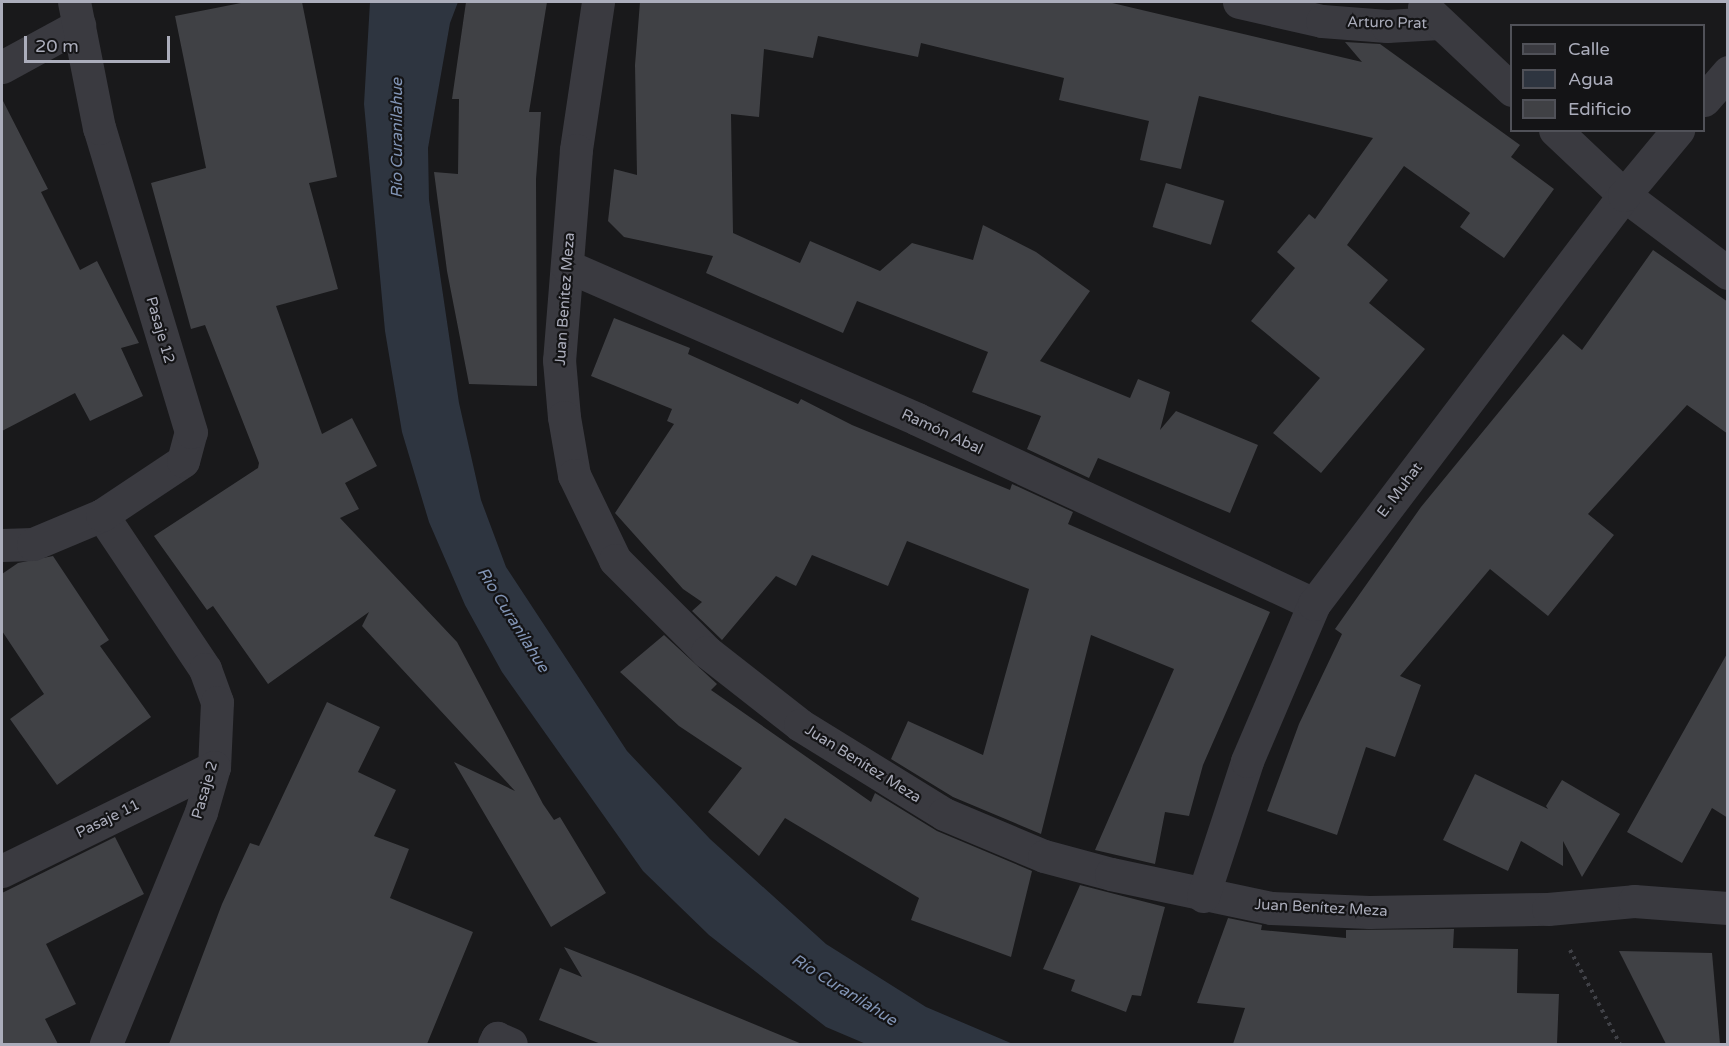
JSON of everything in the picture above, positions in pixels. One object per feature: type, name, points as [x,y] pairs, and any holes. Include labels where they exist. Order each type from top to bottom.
[{"type":"street","name":"Juan Benítez Meza","points":[[598,2],[576,150],[559,360],[574,475],[615,560],[707,652],[800,725],[944,814],[1044,856],[1203,896],[1271,908],[1370,912],[1548,909],[1634,902],[1728,908]]},
{"type":"street","name":"Arturo Prat","points":[[1239,2],[1322,21],[1387,26],[1429,12],[1510,88]]},
{"type":"street","points":[[2,67],[77,14]]},
{"type":"street","name":"Pasaje 12","points":[[2,544],[33,544],[102,515],[183,460],[191,432],[99,128],[77,14]]},
{"type":"street","points":[[1705,99],[1728,72]]},
{"type":"street","points":[[1557,132],[1624,195],[1728,273]]},
{"type":"street","name":"E. Muhat","points":[[1203,896],[1246,761],[1314,604],[1624,195],[1676,132]]},
{"type":"street","name":"Ramón Abal","points":[[567,266],[917,420],[1314,604]]},
{"type":"street","name":"Pasaje 2","points":[[102,515],[205,669],[217,702],[214,767],[201,812],[106,1044]]},
{"type":"street","name":"Pasaje 11","points":[[2,871],[214,767]]},
{"type":"street","points":[[494,1044],[497,1038],[511,1044]]},
{"type":"path","points":[[1548,909],[1620,1044]]},
{"type":"water","name":"Río Curanilahue","points":[[370,2],[458,2],[450,23],[428,148],[429,200],[459,403],[481,500],[506,567],[627,751],[710,839],[826,944],[926,1007],[1013,1044],[866,1044],[826,1027],[709,935],[643,871],[502,672],[465,605],[429,522],[402,432],[385,331],[364,104]]},
{"type":"building","points":[[246,2],[302,2],[337,177],[309,183],[338,289],[276,306],[322,434],[352,418],[377,466],[345,483],[359,509],[340,518],[457,642],[543,804],[554,820],[560,817],[606,893],[551,927],[454,762],[515,791],[362,626],[369,612],[268,684],[213,606],[207,610],[154,536],[258,468],[259,463],[205,325],[191,329],[151,183],[206,168],[175,16]]},
{"type":"building","points":[[466,2],[547,2],[529,112],[541,112],[536,179],[537,386],[469,384],[447,271],[434,172],[458,174],[459,99],[452,99]]},
{"type":"building","points":[[640,2],[1108,2],[1362,62],[1345,42],[1380,44],[1520,145],[1511,157],[1554,189],[1504,258],[1460,227],[1470,213],[1404,166],[1347,245],[1388,280],[1369,303],[1425,349],[1321,473],[1273,433],[1320,378],[1251,321],[1295,268],[1277,252],[1309,214],[1315,219],[1373,138],[1199,96],[1181,169],[1140,160],[1149,121],[1059,100],[1064,78],[921,43],[918,57],[818,36],[813,58],[764,49],[759,117],[731,114],[733,233],[800,263],[810,241],[880,271],[912,243],[973,260],[983,225],[1036,252],[1090,291],[1040,361],[1130,398],[1138,379],[1170,392],[1160,430],[1176,411],[1258,445],[1230,513],[1098,458],[1089,478],[1027,449],[1041,416],[972,392],[988,352],[857,301],[843,333],[706,273],[713,256],[624,237],[608,221],[614,169],[637,175],[635,65]]},
{"type":"building","points":[[2,99],[48,189],[41,192],[80,270],[97,261],[139,343],[121,348],[143,396],[90,421],[75,393],[2,431]]},
{"type":"building","points":[[1166,183],[1224,201],[1211,245],[1153,227]]},
{"type":"building","points":[[1653,250],[1728,302],[1728,434],[1687,405],[1588,514],[1614,535],[1548,616],[1490,569],[1400,676],[1421,685],[1395,757],[1366,747],[1337,835],[1267,811],[1299,724],[1342,634],[1335,629],[1421,507],[1563,334],[1582,350]]},
{"type":"building","points":[[614,318],[690,348],[688,354],[798,404],[801,399],[852,425],[1010,490],[1012,484],[1073,512],[1068,524],[1270,612],[1203,765],[1189,816],[1165,812],[1155,864],[1095,850],[1174,669],[1091,635],[1041,834],[953,797],[891,759],[908,721],[983,755],[1029,589],[907,541],[888,586],[812,555],[796,586],[776,576],[722,640],[692,611],[702,602],[683,589],[615,513],[674,424],[667,421],[672,409],[591,376]]},
{"type":"building","points":[[53,556],[109,640],[100,646],[151,717],[57,785],[10,719],[44,694],[2,631],[2,574],[18,563]]},
{"type":"building","points":[[664,635],[717,684],[711,690],[871,802],[875,793],[937,831],[1032,871],[1011,957],[911,920],[919,898],[785,818],[759,856],[708,812],[742,768],[679,726],[620,672]]},
{"type":"building","points":[[1728,652],[1728,818],[1712,808],[1682,863],[1627,832]]},
{"type":"building","points":[[327,702],[380,727],[358,772],[396,790],[374,836],[409,849],[390,898],[473,932],[427,1044],[169,1044],[222,904],[250,843],[259,846]]},
{"type":"building","points":[[1475,774],[1548,809],[1546,806],[1562,780],[1620,814],[1582,877],[1563,841],[1563,866],[1521,841],[1508,871],[1443,840]]},
{"type":"building","points":[[115,837],[144,894],[46,944],[76,1004],[45,1019],[58,1044],[2,1044],[2,893]]},
{"type":"building","points":[[1080,885],[1165,907],[1141,996],[1132,995],[1126,1012],[1071,991],[1075,980],[1043,969]]},
{"type":"building","points":[[1228,918],[1262,925],[1261,930],[1346,938],[1346,930],[1454,929],[1453,948],[1518,949],[1517,993],[1559,994],[1557,1044],[1233,1044],[1245,1008],[1197,1003]]},
{"type":"building","points":[[564,947],[802,1044],[601,1044],[539,1020],[560,968],[582,977]]},
{"type":"building","points":[[1619,951],[1712,953],[1720,1044],[1666,1044]]}]
